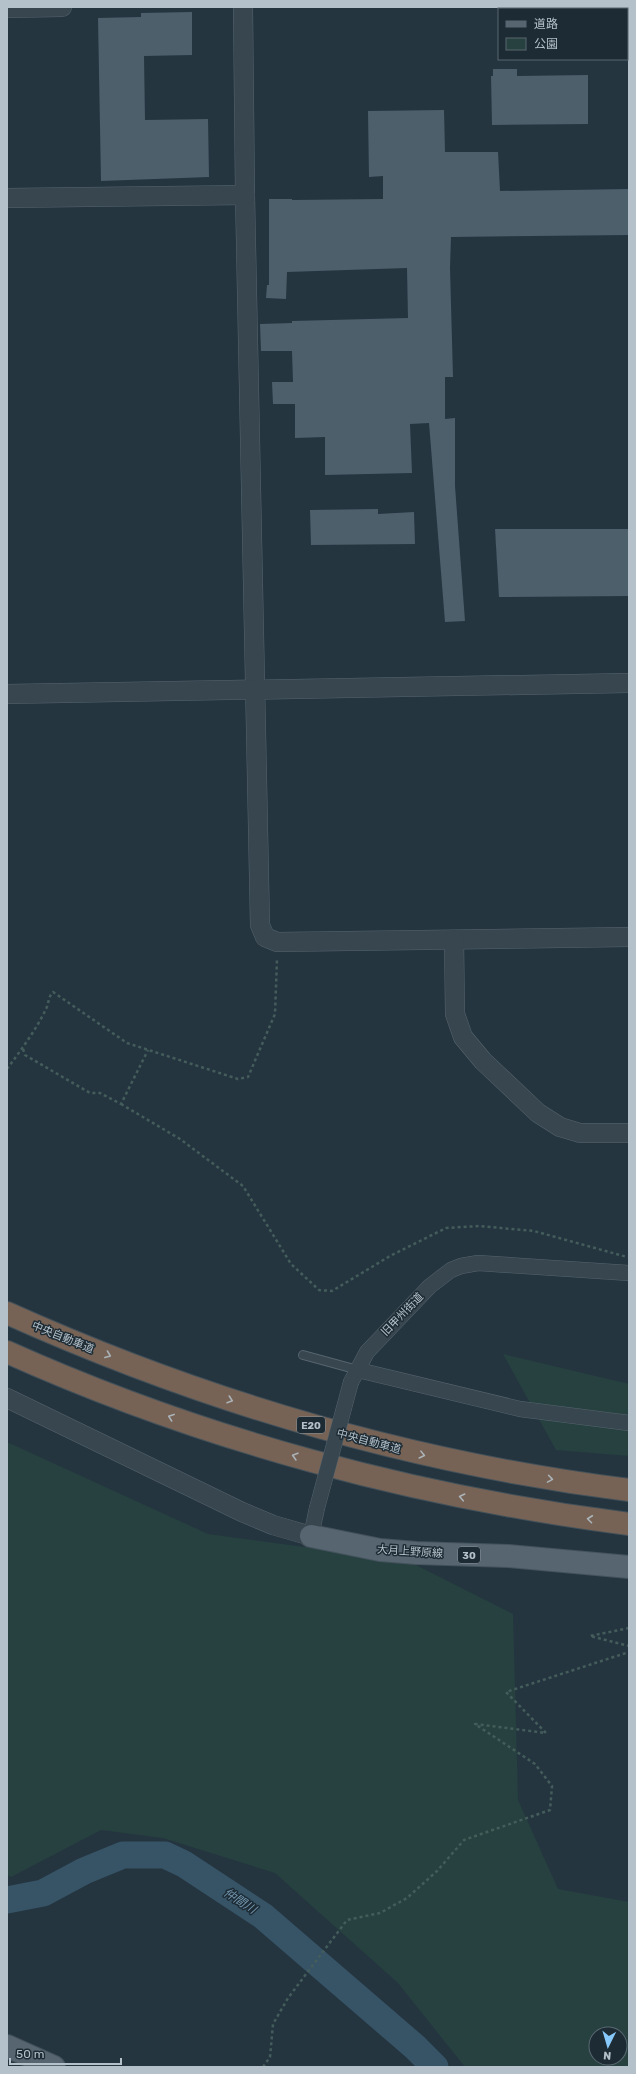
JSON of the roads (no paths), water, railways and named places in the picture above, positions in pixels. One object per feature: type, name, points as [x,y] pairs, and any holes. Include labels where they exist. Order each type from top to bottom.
[{"type":"highway","name":"中央自動車道","points":[[7,1314],[105,1354],[185,1384],[267,1412],[348,1436],[426,1456],[510,1473],[629,1490]]},
{"type":"highway","points":[[7,1352],[102,1392],[180,1420],[338,1468],[420,1489],[503,1506],[629,1524]]},
{"type":"main road","name":"大月上野原線","points":[[311,1536],[380,1550],[416,1553],[508,1556],[629,1568]]},
{"type":"main road","points":[[7,2046],[54,2067]]},
{"type":"street","points":[[7,8],[62,7]]},
{"type":"street","points":[[243,7],[245,195],[260,926],[265,938],[277,942],[629,937]]},
{"type":"street","points":[[7,198],[245,195]]},
{"type":"street","points":[[7,694],[256,688],[629,683]]},
{"type":"street","points":[[454,940],[455,1014],[463,1037],[483,1061],[538,1112],[560,1127],[580,1133],[629,1133]]},
{"type":"street","name":"旧甲州街道","points":[[311,1536],[317,1508],[354,1376],[367,1352],[402,1314],[442,1276],[461,1266],[478,1263],[629,1273]]},
{"type":"street","points":[[354,1376],[520,1409],[629,1423]]},
{"type":"street","points":[[7,1398],[242,1512],[273,1525],[311,1536]]},
{"type":"lane","points":[[303,1355],[354,1376]]},
{"type":"waterway","name":"仲間川","points":[[7,1900],[43,1893],[84,1871],[123,1855],[165,1855],[184,1864],[263,1916],[415,2047],[435,2067]]}]
